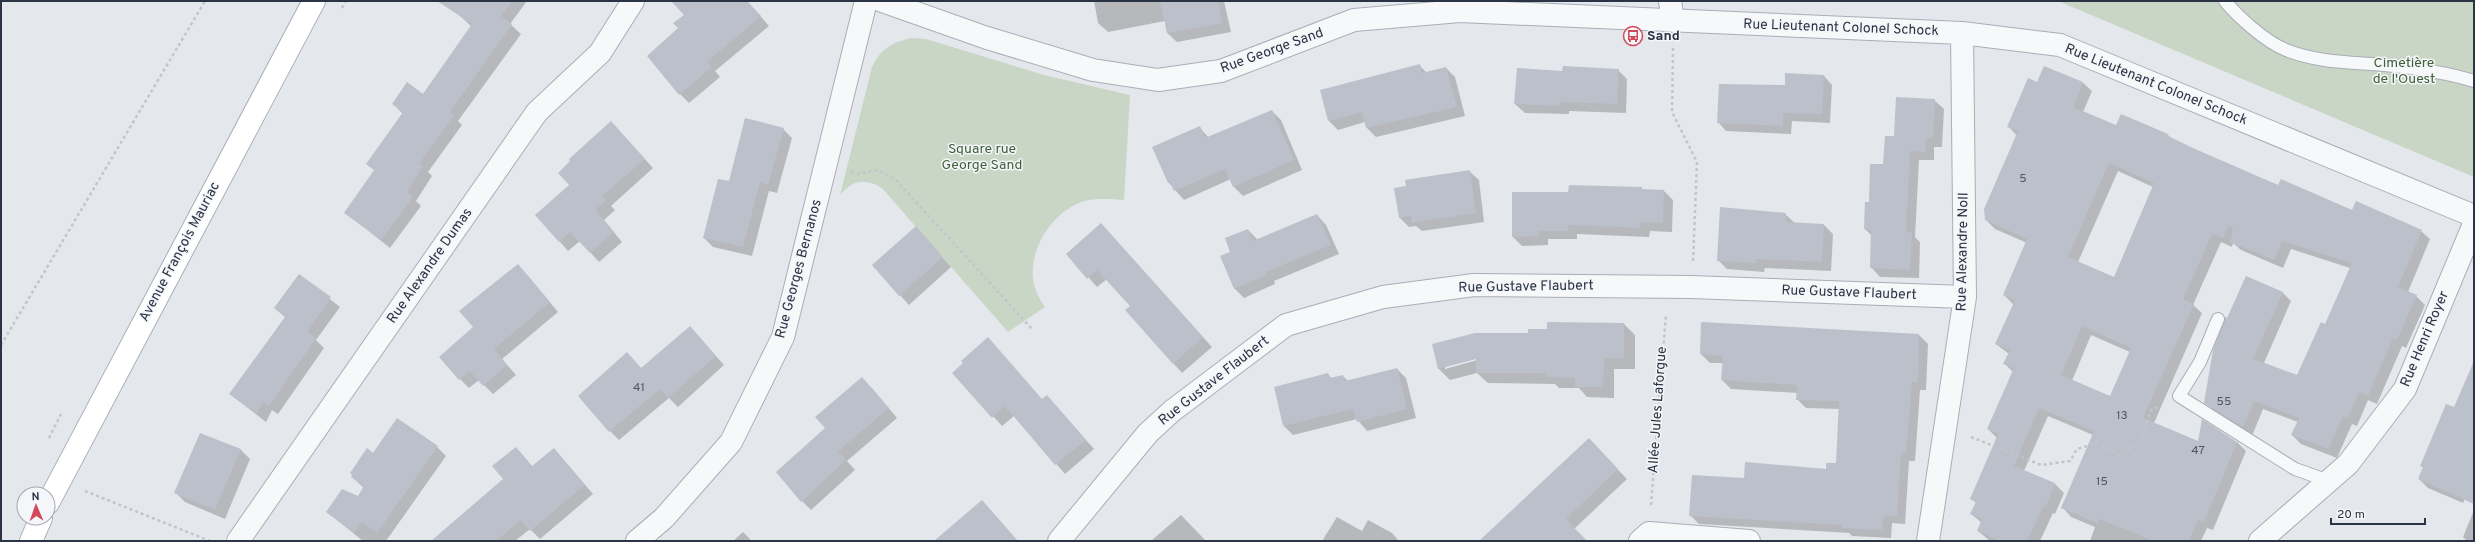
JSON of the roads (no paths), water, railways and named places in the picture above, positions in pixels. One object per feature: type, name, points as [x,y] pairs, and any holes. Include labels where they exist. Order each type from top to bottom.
[{"type":"street","name":"Avenue François Mauriac","points":[[55,486],[314,1]]},
{"type":"street","name":"Rue Alexandre Dumas","points":[[238,541],[537,112],[600,53],[633,1]]},
{"type":"street","name":"Rue Georges Bernanos","points":[[637,541],[664,518],[731,442],[783,337],[866,1]]},
{"type":"street","name":"Rue George Sand","points":[[882,1],[987,38],[1093,70],[1158,80],[1221,72],[1354,20],[1460,11],[1671,11]]},
{"type":"street","name":"Rue Lieutenant Colonel Schock","points":[[1671,11],[1962,33],[2060,45],[2474,216]]},
{"type":"street","name":"Rue Alexandre Noll","points":[[1928,541],[1965,297],[1962,33]]},
{"type":"street","name":"Rue Henri Royer","points":[[2260,541],[2348,464],[2405,388],[2474,224]]},
{"type":"street","name":"Rue Gustave Flaubert","points":[[1059,541],[1148,434],[1172,411],[1286,325],[1383,297],[1474,285],[1668,286],[1965,297]]},
{"type":"street","points":[[31,541],[38,526]]},
{"type":"street","points":[[1644,537],[1749,541]]},
{"type":"lane","points":[[2225,1],[2256,30],[2285,50],[2330,62],[2384,65],[2445,72],[2474,80]]},
{"type":"lane","points":[[2218,319],[2200,362],[2179,396],[2295,469],[2329,481]]},
{"type":"place","name":"Sand","points":[[1633,36]]},
{"type":"park label","name":"Cimetière de l'Ouest","points":[[2404,72]]},
{"type":"park label","name":"Square rue George Sand","points":[[982,158]]}]
